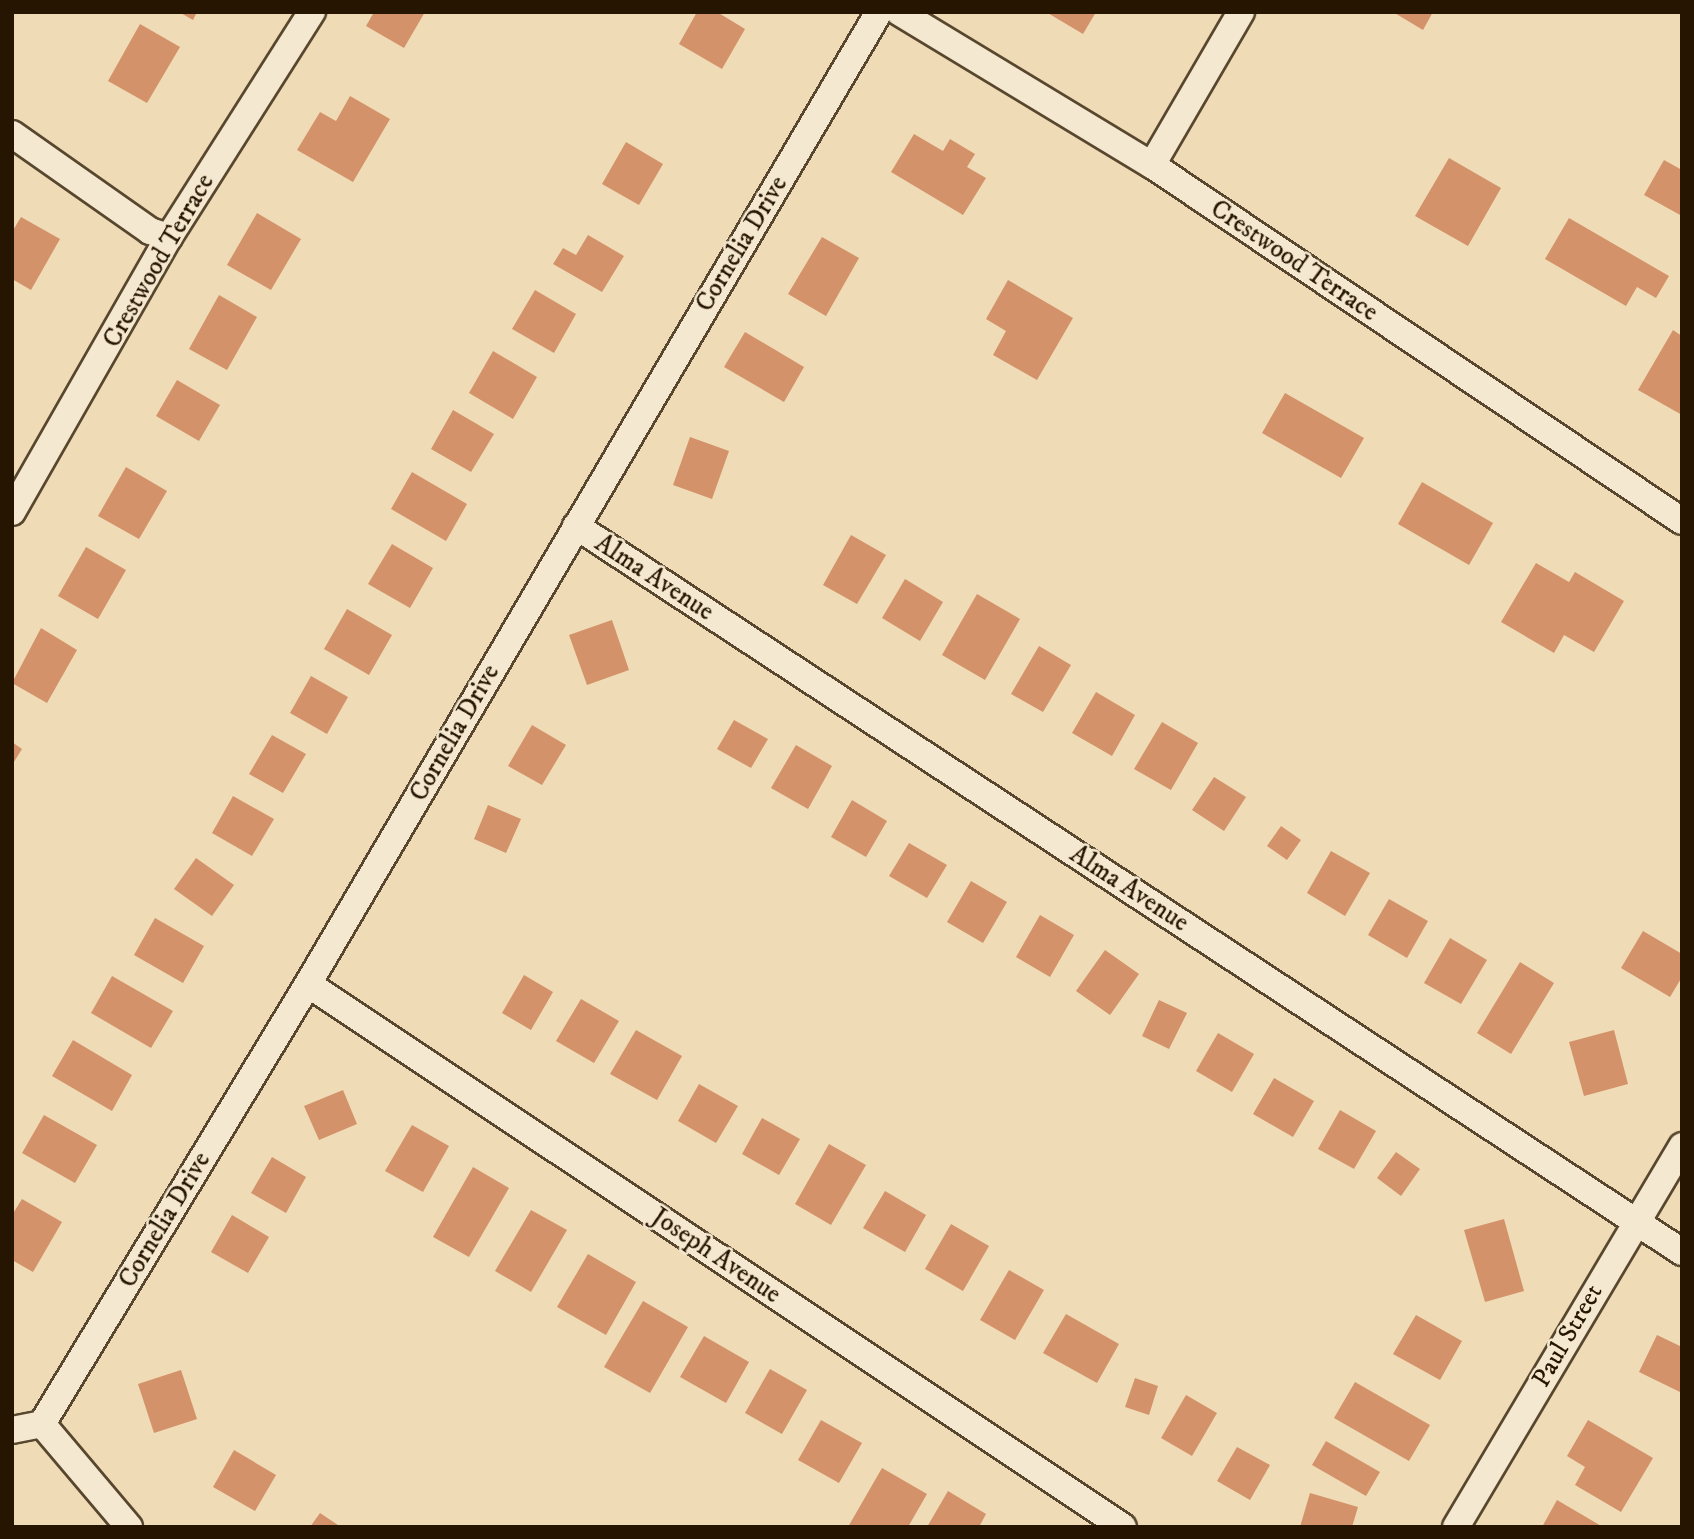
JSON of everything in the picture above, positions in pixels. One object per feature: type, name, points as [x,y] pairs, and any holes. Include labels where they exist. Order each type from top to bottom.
[{"type":"street","name":"Crestwood Terrace","points":[[12,512],[169,237],[312,12]]},
{"type":"street","name":"Cornelia Drive","points":[[42,1424],[308,984],[879,12]]},
{"type":"street","name":"Crestwood Terrace","points":[[899,12],[1152,165],[1682,521]]},
{"type":"street","points":[[1152,165],[1241,12]]},
{"type":"street","points":[[12,134],[150,231],[169,237]]},
{"type":"street","name":"Alma Avenue","points":[[576,526],[1682,1252]]},
{"type":"street","name":"Joseph Avenue","points":[[308,984],[1124,1527]]},
{"type":"street","name":"Paul Street","points":[[1456,1527],[1634,1221],[1682,1146]]},
{"type":"street","points":[[12,1430],[42,1424],[129,1527]]},
{"type":"building","points":[[179,12],[197,12],[193,20]]},
{"type":"building","points":[[374,12],[425,12],[404,48],[366,26]]},
{"type":"building","points":[[697,12],[717,12],[745,29],[722,69],[679,44]]},
{"type":"building","points":[[1046,12],[1096,12],[1083,34]]},
{"type":"building","points":[[1393,12],[1433,12],[1423,30]]},
{"type":"building","points":[[140,24],[180,47],[147,103],[108,81]]},
{"type":"building","points":[[350,96],[390,119],[353,182],[297,150],[320,112],[336,121]]},
{"type":"building","points":[[914,134],[943,151],[950,139],[975,154],[967,167],[986,178],[963,215],[891,172]]},
{"type":"building","points":[[626,142],[663,164],[639,205],[602,184]]},
{"type":"building","points":[[1449,158],[1501,188],[1468,246],[1415,216]]},
{"type":"building","points":[[1664,160],[1682,170],[1682,216],[1644,195]]},
{"type":"building","points":[[257,213],[301,239],[271,290],[227,265]]},
{"type":"building","points":[[21,217],[60,239],[31,290],[12,279],[12,232]]},
{"type":"building","points":[[1569,218],[1669,276],[1656,298],[1637,287],[1626,306],[1545,259]]},
{"type":"building","points":[[588,235],[624,256],[602,292],[553,264],[563,248],[576,255]]},
{"type":"building","points":[[822,237],[859,258],[826,316],[788,294]]},
{"type":"building","points":[[1008,280],[1073,318],[1037,380],[993,355],[1006,331],[986,319]]},
{"type":"building","points":[[535,290],[576,314],[554,353],[512,329]]},
{"type":"building","points":[[219,295],[257,317],[227,370],[189,349]]},
{"type":"building","points":[[1673,330],[1682,336],[1682,415],[1638,390]]},
{"type":"building","points":[[745,332],[804,367],[784,402],[724,367]]},
{"type":"building","points":[[493,351],[537,377],[513,419],[469,393]]},
{"type":"building","points":[[177,380],[220,405],[199,441],[156,416]]},
{"type":"building","points":[[1285,393],[1364,438],[1341,478],[1262,433]]},
{"type":"building","points":[[453,410],[494,434],[471,472],[431,449]]},
{"type":"building","points":[[690,437],[729,451],[712,499],[673,485]]},
{"type":"building","points":[[126,467],[167,491],[139,539],[98,516]]},
{"type":"building","points":[[412,472],[467,504],[446,541],[391,509]]},
{"type":"building","points":[[1422,482],[1493,523],[1469,565],[1398,524]]},
{"type":"building","points":[[851,535],[886,555],[857,604],[823,585]]},
{"type":"building","points":[[392,544],[433,568],[410,608],[368,584]]},
{"type":"building","points":[[86,547],[126,570],[98,619],[58,596]]},
{"type":"building","points":[[1536,563],[1569,582],[1575,572],[1624,601],[1594,652],[1564,635],[1554,653],[1501,622]]},
{"type":"building","points":[[905,579],[943,602],[920,641],[882,618]]},
{"type":"building","points":[[977,594],[1020,619],[985,680],[942,655]]},
{"type":"building","points":[[347,609],[392,635],[369,675],[324,649]]},
{"type":"building","points":[[612,620],[629,670],[587,685],[569,635]]},
{"type":"building","points":[[41,628],[77,650],[47,703],[12,683]]},
{"type":"building","points":[[1039,646],[1071,665],[1043,712],[1011,694]]},
{"type":"building","points":[[311,676],[348,697],[327,734],[290,713]]},
{"type":"building","points":[[1096,692],[1135,715],[1112,756],[1072,733]]},
{"type":"building","points":[[734,720],[768,739],[751,768],[717,749]]},
{"type":"building","points":[[1162,722],[1198,743],[1171,790],[1134,769]]},
{"type":"building","points":[[532,725],[566,745],[542,785],[508,766]]},
{"type":"building","points":[[272,735],[306,754],[283,793],[249,774]]},
{"type":"building","points":[[12,742],[22,749],[12,765]]},
{"type":"building","points":[[796,745],[832,766],[808,809],[771,788]]},
{"type":"building","points":[[1214,777],[1246,797],[1224,831],[1192,810]]},
{"type":"building","points":[[233,796],[274,819],[252,856],[212,833]]},
{"type":"building","points":[[852,800],[887,821],[866,857],[831,837]]},
{"type":"building","points":[[488,805],[521,819],[506,853],[474,839]]},
{"type":"building","points":[[1281,826],[1301,840],[1287,860],[1267,846]]},
{"type":"building","points":[[909,843],[947,865],[927,898],[889,876]]},
{"type":"building","points":[[1331,851],[1370,873],[1345,916],[1307,893]]},
{"type":"building","points":[[196,858],[234,885],[212,916],[174,889]]},
{"type":"building","points":[[971,881],[1007,902],[983,943],[947,922]]},
{"type":"building","points":[[1389,899],[1428,921],[1407,958],[1368,935]]},
{"type":"building","points":[[1040,915],[1074,935],[1050,977],[1016,957]]},
{"type":"building","points":[[155,918],[204,946],[183,983],[134,955]]},
{"type":"building","points":[[1643,931],[1682,954],[1682,977],[1670,997],[1621,968]]},
{"type":"building","points":[[1450,938],[1487,960],[1461,1004],[1424,983]]},
{"type":"building","points":[[1105,950],[1139,974],[1110,1015],[1076,991]]},
{"type":"building","points":[[1520,962],[1554,983],[1511,1054],[1477,1033]]},
{"type":"building","points":[[524,975],[553,992],[531,1030],[502,1013]]},
{"type":"building","points":[[112,976],[173,1011],[151,1048],[91,1013]]},
{"type":"building","points":[[581,999],[619,1021],[594,1063],[556,1041]]},
{"type":"building","points":[[1159,1000],[1187,1013],[1169,1049],[1142,1036]]},
{"type":"building","points":[[636,1030],[682,1056],[657,1100],[610,1074]]},
{"type":"building","points":[[1614,1030],[1628,1084],[1584,1096],[1569,1042]]},
{"type":"building","points":[[1218,1033],[1254,1054],[1232,1092],[1196,1071]]},
{"type":"building","points":[[73,1040],[132,1075],[112,1111],[52,1076]]},
{"type":"building","points":[[1274,1078],[1314,1101],[1293,1137],[1253,1114]]},
{"type":"building","points":[[699,1084],[738,1106],[716,1143],[678,1121]]},
{"type":"building","points":[[343,1090],[357,1124],[319,1140],[304,1106]]},
{"type":"building","points":[[1340,1110],[1376,1131],[1354,1169],[1318,1149]]},
{"type":"building","points":[[44,1115],[97,1145],[75,1183],[22,1153]]},
{"type":"building","points":[[762,1118],[800,1139],[779,1175],[742,1154]]},
{"type":"building","points":[[412,1125],[449,1146],[423,1192],[385,1171]]},
{"type":"building","points":[[829,1144],[866,1165],[831,1225],[795,1204]]},
{"type":"building","points":[[1396,1152],[1420,1169],[1401,1196],[1377,1178]]},
{"type":"building","points":[[272,1157],[306,1177],[286,1213],[251,1193]]},
{"type":"building","points":[[473,1167],[509,1188],[469,1257],[433,1237]]},
{"type":"building","points":[[885,1191],[926,1215],[905,1252],[863,1228]]},
{"type":"building","points":[[22,1199],[62,1222],[33,1272],[12,1260],[12,1215]]},
{"type":"building","points":[[531,1210],[567,1230],[531,1292],[495,1271]]},
{"type":"building","points":[[232,1215],[269,1237],[248,1273],[211,1252]]},
{"type":"building","points":[[1504,1219],[1524,1291],[1485,1302],[1464,1230]]},
{"type":"building","points":[[951,1224],[989,1246],[963,1291],[925,1269]]},
{"type":"building","points":[[588,1254],[636,1282],[606,1335],[557,1307]]},
{"type":"building","points":[[1009,1270],[1044,1290],[1015,1340],[980,1320]]},
{"type":"building","points":[[643,1301],[688,1327],[650,1393],[604,1367]]},
{"type":"building","points":[[1066,1314],[1119,1344],[1097,1383],[1043,1353]]},
{"type":"building","points":[[1416,1315],[1462,1341],[1440,1380],[1393,1354]]},
{"type":"building","points":[[1657,1335],[1682,1347],[1682,1393],[1639,1372]]},
{"type":"building","points":[[704,1336],[749,1362],[726,1403],[680,1377]]},
{"type":"building","points":[[770,1369],[807,1390],[782,1434],[745,1413]]},
{"type":"building","points":[[181,1370],[197,1419],[154,1433],[138,1384]]},
{"type":"building","points":[[1135,1378],[1158,1386],[1149,1415],[1125,1407]]},
{"type":"building","points":[[1355,1382],[1430,1425],[1409,1461],[1334,1418]]},
{"type":"building","points":[[1186,1395],[1217,1413],[1192,1456],[1161,1438]]},
{"type":"building","points":[[821,1420],[862,1443],[839,1483],[798,1460]]},
{"type":"building","points":[[1588,1420],[1653,1458],[1621,1512],[1575,1485],[1585,1467],[1567,1456]]},
{"type":"building","points":[[1326,1441],[1380,1472],[1366,1496],[1312,1465]]},
{"type":"building","points":[[1237,1447],[1270,1465],[1250,1500],[1217,1481]]},
{"type":"building","points":[[234,1450],[276,1475],[255,1511],[213,1487]]},
{"type":"building","points":[[882,1468],[927,1494],[908,1527],[848,1527]]},
{"type":"building","points":[[948,1491],[986,1514],[979,1527],[927,1527]]},
{"type":"building","points":[[1310,1493],[1358,1507],[1352,1527],[1300,1527]]},
{"type":"building","points":[[1557,1500],[1603,1527],[1542,1527]]},
{"type":"building","points":[[320,1513],[341,1527],[310,1527]]}]
